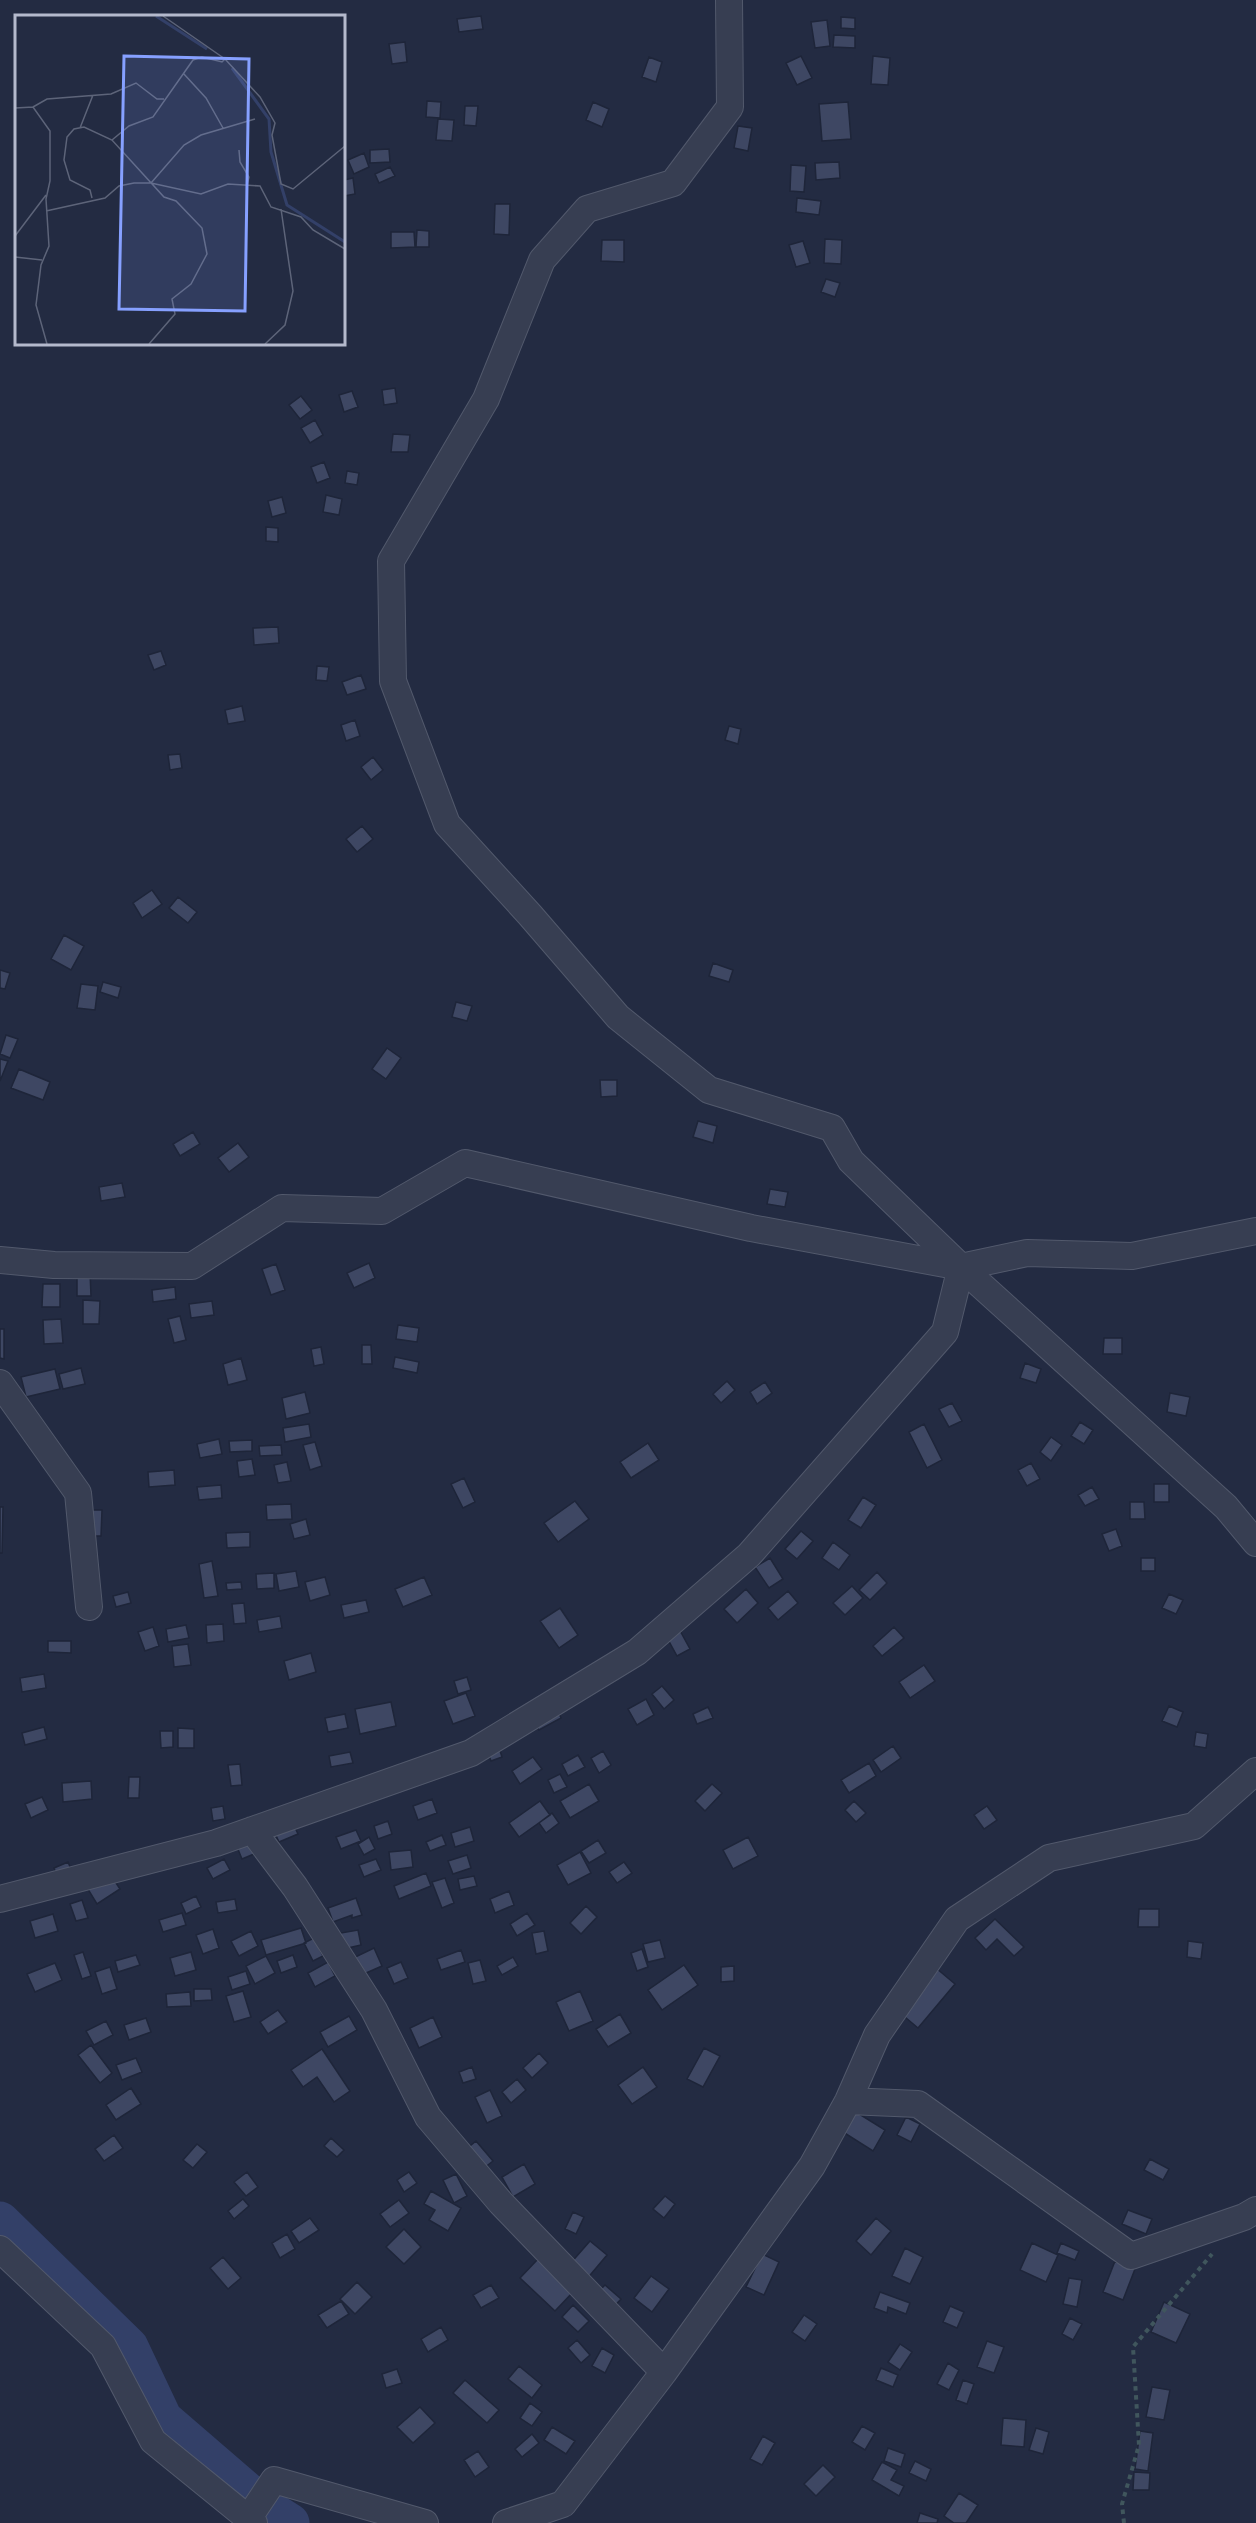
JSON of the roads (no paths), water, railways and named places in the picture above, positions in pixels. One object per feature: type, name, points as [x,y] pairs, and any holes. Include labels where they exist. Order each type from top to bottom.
[{"type":"street","points":[[729,0],[730,107],[673,183],[586,209],[542,260],[486,399],[391,561],[393,681],[447,824],[618,1017],[709,1090],[832,1128],[851,1161],[961,1268],[1226,1507],[1256,1543]]},
{"type":"street","points":[[1,1264],[192,1266],[282,1208],[382,1211],[465,1163],[751,1228],[961,1268],[1027,1253],[1132,1256],[1256,1231]]},
{"type":"street","points":[[0,1899],[216,1843],[471,1753],[637,1652],[749,1555],[945,1332],[961,1268]]},
{"type":"street","points":[[0,1383],[78,1493],[89,1607]]},
{"type":"street","points":[[506,2523],[563,2504],[664,2372],[812,2166],[848,2101],[877,2036],[957,1919],[1049,1858],[1194,1826],[1256,1771]]},
{"type":"street","points":[[252,1830],[295,1887],[374,2010],[428,2117],[501,2203],[664,2372]]},
{"type":"street","points":[[848,2101],[918,2104],[1131,2256],[1244,2217],[1256,2210]]},
{"type":"street","points":[[0,2249],[103,2346],[153,2441],[253,2515],[274,2480],[425,2523]]},
{"type":"waterway","points":[[0,2221],[129,2347],[163,2419],[265,2507],[290,2523]]}]
